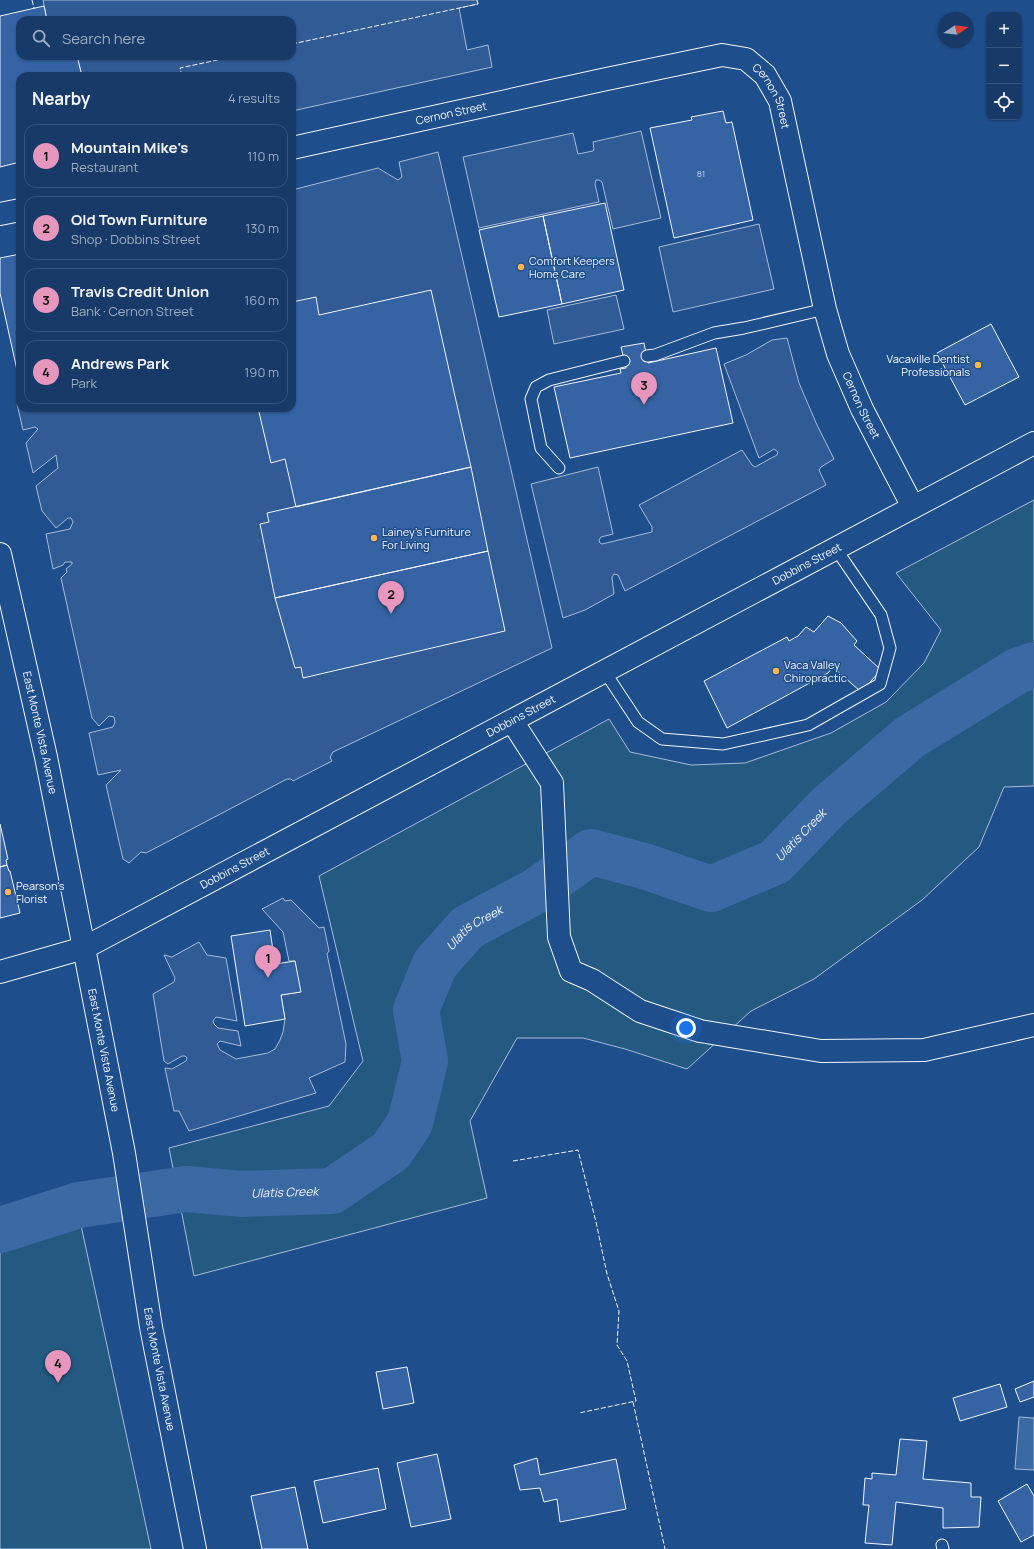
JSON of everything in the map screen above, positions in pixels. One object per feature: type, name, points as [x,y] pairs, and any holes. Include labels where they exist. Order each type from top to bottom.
[{"type":"street","name":"Cernon Street","points":[[296,147],[722,55],[746,59],[765,75],[780,101],[825,309],[838,354],[862,409],[914,507]]},
{"type":"street","points":[[0,214],[16,211]]},
{"type":"street","name":"Dobbins Street","points":[[0,972],[84,948],[1034,443]]},
{"type":"street","name":"East Monte Vista Avenue","points":[[0,554],[3,581],[46,757],[84,948],[124,1153],[150,1327],[195,1549]]},
{"type":"street","points":[[512,721],[552,783],[559,937],[571,971],[592,980],[640,1011],[700,1031],[821,1050],[924,1050],[1034,1025]]},
{"type":"lane","points":[[647,356],[714,333],[744,328],[825,309]]},
{"type":"lane","points":[[559,468],[541,448],[531,399],[536,387],[549,380],[624,361]]},
{"type":"lane","points":[[605,672],[638,722],[662,738],[723,744],[808,725],[880,684],[890,648],[881,615],[836,549]]},
{"type":"shaded area","points":[[43,0],[477,0],[478,4],[459,8],[467,50],[488,45],[492,67],[296,110],[296,72],[81,72],[78,60],[296,60],[296,16],[46,16]]},
{"type":"shaded area","points":[[641,131],[661,218],[613,229],[602,182],[596,180],[595,184],[599,202],[479,228],[463,157],[573,133],[578,154],[593,151],[593,142]]},
{"type":"shaded area","points":[[438,152],[552,648],[333,752],[330,757],[332,761],[293,781],[291,779],[287,779],[146,853],[141,852],[129,863],[123,859],[106,785],[121,770],[98,775],[89,733],[113,727],[115,722],[114,717],[109,716],[99,726],[92,718],[61,578],[67,572],[66,569],[72,564],[72,562],[65,562],[63,565],[53,569],[46,534],[70,529],[73,522],[71,518],[68,518],[56,528],[42,511],[36,486],[58,468],[56,455],[33,473],[26,443],[38,429],[35,427],[23,430],[19,412],[296,412],[296,189],[378,168],[398,180],[402,177],[399,162]]},
{"type":"shaded area","points":[[759,224],[774,289],[673,312],[659,247]]},
{"type":"shaded area","points":[[616,295],[624,329],[554,344],[547,310]]},
{"type":"shaded area","points":[[787,338],[799,383],[817,425],[834,459],[821,467],[819,470],[826,485],[625,591],[618,575],[614,574],[612,577],[614,594],[585,610],[563,618],[531,484],[598,467],[613,534],[601,537],[599,540],[600,543],[602,544],[652,532],[652,527],[639,505],[742,450],[755,467],[777,455],[778,452],[774,449],[759,458],[724,364],[746,355],[772,340]]},
{"type":"shaded area","points":[[1034,500],[1034,786],[1004,787],[979,847],[922,900],[814,979],[751,1011],[687,1069],[625,1049],[583,1038],[517,1038],[470,1121],[487,1198],[194,1276],[169,1148],[329,1106],[363,1061],[319,876],[609,719],[630,752],[691,765],[745,763],[831,733],[886,702],[924,663],[941,630],[896,573]]},
{"type":"shaded area","points":[[283,898],[285,901],[291,900],[319,928],[324,927],[329,951],[327,954],[346,1044],[345,1062],[309,1078],[316,1093],[189,1131],[179,1111],[174,1111],[165,1068],[172,1069],[186,1061],[187,1058],[182,1056],[168,1064],[164,1061],[153,994],[174,982],[175,978],[164,955],[172,957],[199,942],[207,955],[226,958],[237,1021],[216,1017],[213,1021],[218,1028],[238,1031],[241,1046],[220,1041],[217,1044],[220,1050],[236,1059],[268,1053],[275,1049],[283,1032],[285,1019],[281,995],[300,992],[295,961],[289,961],[283,932],[262,909]]},
{"type":"shaded area","points":[[74,1193],[151,1549],[0,1549],[0,1218]]},
{"type":"shaded area","points":[[1019,1417],[1034,1418],[1034,1470],[1015,1469]]},
{"type":"building","points":[[44,6],[46,16],[16,16],[16,60],[78,60],[81,72],[16,72],[16,163],[0,167],[0,16]]},
{"type":"building","points":[[723,111],[726,123],[732,122],[753,220],[674,238],[650,128],[692,120],[691,117]]},
{"type":"building","points":[[605,203],[624,290],[562,304],[543,216]]},
{"type":"building","name":"Comfort Keepers Home Care","points":[[543,216],[562,304],[499,317],[479,230]]},
{"type":"building","points":[[16,255],[16,365],[0,293],[0,258]]},
{"type":"building","points":[[431,290],[471,467],[296,507],[285,459],[271,463],[259,412],[296,412],[296,301],[316,297],[319,315]]},
{"type":"building","name":"Vacaville Dentist Professionals","points":[[991,324],[1019,377],[965,405],[937,353]]},
{"type":"building","points":[[644,343],[648,363],[716,348],[733,423],[570,458],[554,387],[621,373],[620,369],[626,368],[621,347]]},
{"type":"building","name":"Lainey's Furniture For Living","points":[[471,467],[488,551],[275,598],[260,524],[269,522],[267,513]]},
{"type":"building","points":[[488,551],[505,631],[303,678],[301,667],[295,668],[275,598]]},
{"type":"building","name":"Vaca Valley Chiropractic","points":[[828,616],[841,623],[857,641],[854,645],[881,670],[861,692],[833,667],[828,673],[727,728],[704,681],[787,637],[789,641],[798,636],[806,627],[814,632]]},
{"type":"building","points":[[0,824],[8,859],[6,860],[7,865],[0,867]]},
{"type":"building","name":"Pearson's Florist","points":[[7,865],[10,871],[20,913],[0,918],[0,867]]},
{"type":"building","points":[[270,930],[275,964],[295,961],[301,992],[281,995],[285,1019],[245,1026],[231,936]]},
{"type":"building","points":[[407,1367],[414,1403],[383,1409],[376,1372]]},
{"type":"building","points":[[1034,1381],[1034,1397],[1020,1402],[1015,1389]]},
{"type":"building","points":[[1000,1384],[1007,1407],[960,1421],[953,1398]]},
{"type":"building","points":[[900,1439],[927,1441],[923,1479],[971,1483],[971,1497],[981,1497],[979,1527],[943,1528],[943,1508],[896,1502],[892,1545],[865,1543],[869,1505],[863,1505],[865,1478],[872,1479],[872,1473],[896,1475]]},
{"type":"building","points":[[437,1454],[451,1519],[411,1527],[397,1463]]},
{"type":"building","points":[[537,1458],[540,1475],[616,1459],[626,1509],[560,1522],[557,1499],[544,1502],[540,1488],[520,1490],[514,1465]]},
{"type":"building","points":[[378,1468],[386,1509],[323,1523],[314,1481]]},
{"type":"building","points":[[1027,1484],[1034,1496],[1034,1535],[1021,1542],[998,1501]]},
{"type":"building","points":[[295,1487],[308,1549],[262,1549],[251,1496]]},
{"type":"waterway","name":"Ulatis Creek","points":[[0,1230],[79,1205],[186,1189],[242,1194],[332,1191],[391,1151],[410,1123],[425,1061],[416,1010],[435,964],[468,927],[536,891],[591,852],[644,866],[711,889],[775,862],[829,806],[910,737],[1017,671],[1034,665]]},
{"type":"fence","points":[[32,0],[34,8]]},
{"type":"fence","points":[[296,43],[478,4],[477,0]]},
{"type":"fence","points":[[181,72],[180,68],[217,60]]},
{"type":"fence","points":[[513,1161],[578,1150],[607,1274],[619,1311],[617,1345],[627,1361],[636,1401],[579,1413]]},
{"type":"fence","points":[[633,1402],[665,1549]]},
{"type":"place","name":"Comfort Keepers Home Care","points":[[521,267]]},
{"type":"place","name":"Vacaville Dentist Professionals","points":[[978,365]]},
{"type":"place","name":"Travis Credit Union","points":[[644,405]]},
{"type":"place","name":"Lainey's Furniture For Living","points":[[374,538]]},
{"type":"place","name":"Old Town Furniture","points":[[391,614]]},
{"type":"place","name":"Vaca Valley Chiropractic","points":[[776,671]]},
{"type":"place","name":"Pearson's Florist","points":[[8,892]]},
{"type":"place","name":"Mountain Mike's","points":[[268,978]]},
{"type":"place","name":"Andrews Park","points":[[58,1383]]}]
